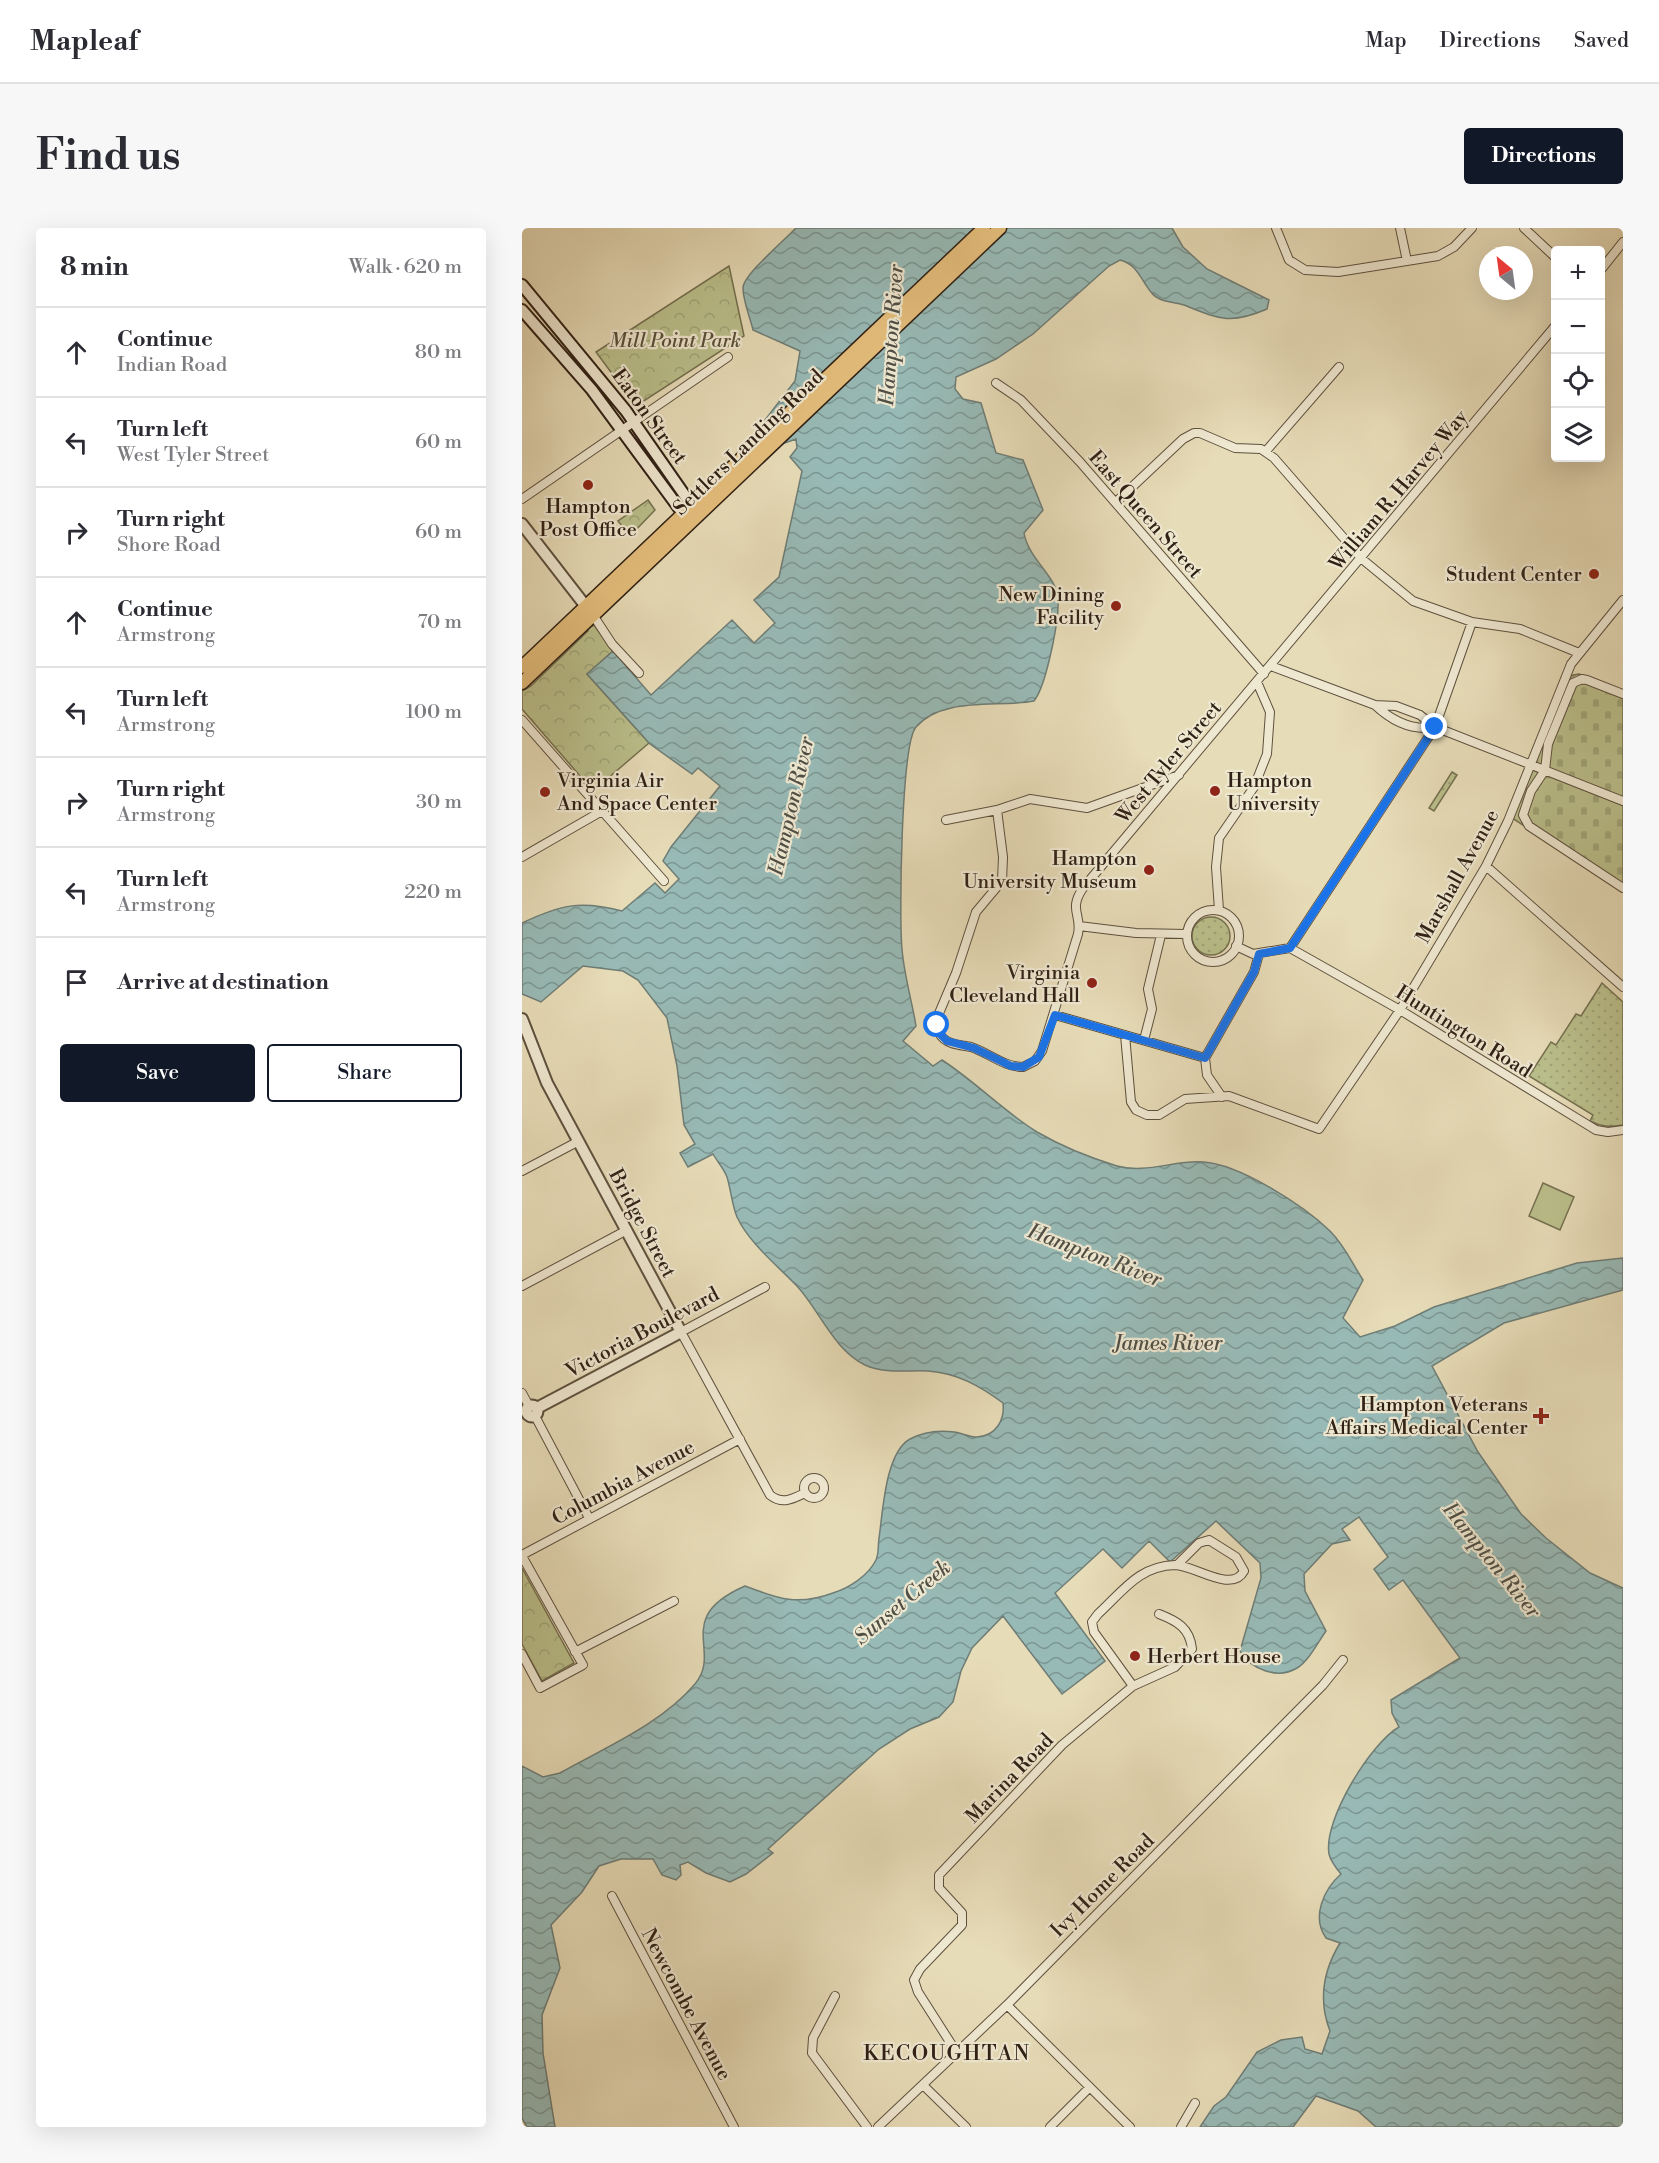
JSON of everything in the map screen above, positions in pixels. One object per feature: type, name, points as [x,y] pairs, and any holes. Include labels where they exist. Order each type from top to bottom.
[{"type":"main road","name":"Settlers Landing Road","points":[[727,482],[984,228]]},
{"type":"main road","name":"Settlers Landing Road","points":[[522,683],[590,611],[1000,228]]},
{"type":"main road","name":"Settlers Landing Road","points":[[522,668],[590,611]]},
{"type":"street","points":[[1275,228],[1289,260],[1305,270],[1338,272],[1438,256],[1454,247],[1472,228]]},
{"type":"street","points":[[1400,228],[1407,261]]},
{"type":"street","points":[[1524,228],[1551,253]]},
{"type":"street","points":[[1605,265],[1623,242]]},
{"type":"street","name":"Eaton Street","points":[[522,285],[588,363],[633,422],[691,515]]},
{"type":"street","name":"Eaton Street","points":[[522,310],[592,390],[691,515]]},
{"type":"street","name":"William R. Harvey Way","points":[[1264,674],[1551,331]]},
{"type":"street","points":[[522,499],[728,357]]},
{"type":"street","points":[[1266,451],[1339,367]]},
{"type":"street","name":"East Queen Street","points":[[996,383],[1031,409],[1116,502],[1264,674]]},
{"type":"street","points":[[1116,502],[1183,439],[1194,433],[1206,435],[1238,449],[1266,451],[1362,559],[1413,601],[1472,622],[1520,629],[1580,653]]},
{"type":"street","points":[[522,524],[590,611],[612,644],[639,673]]},
{"type":"street","name":"Marshall Avenue","points":[[1222,1096],[1229,1096],[1319,1129],[1400,1010],[1486,866],[1508,821],[1571,664],[1623,600]]},
{"type":"street","points":[[1236,946],[1259,954],[1290,948],[1435,727],[1472,622]]},
{"type":"street","points":[[1271,666],[1375,705],[1396,706],[1419,715],[1435,727],[1623,801]]},
{"type":"street","name":"West Tyler Street","points":[[997,810],[1003,857],[1002,881],[976,912],[956,973],[938,1014],[937,1025],[940,1034],[947,1041],[974,1048],[1011,1066],[1028,1066],[1042,1051],[1055,1015],[1079,926],[1074,909],[1076,897],[1264,674]]},
{"type":"street","points":[[1623,694],[1587,680],[1582,679],[1573,683],[1548,744],[1545,770],[1527,799],[1523,815],[1525,822],[1623,888]]},
{"type":"street","points":[[1219,910],[1216,867],[1219,838],[1254,787],[1267,754],[1270,712],[1257,682]]},
{"type":"street","points":[[1375,705],[1386,715],[1418,730],[1435,727]]},
{"type":"street","points":[[522,720],[664,881]]},
{"type":"street","points":[[946,820],[997,810],[1035,798],[1087,808],[1180,774]]},
{"type":"street","points":[[522,857],[602,811]]},
{"type":"street","points":[[1486,866],[1623,987]]},
{"type":"street","points":[[1210,909],[1226,913],[1236,924],[1239,939],[1224,959],[1206,961],[1191,951],[1186,934],[1194,917],[1210,909]]},
{"type":"street","points":[[1079,926],[1161,935],[1186,934]]},
{"type":"street","points":[[1144,1040],[1151,1013],[1149,989],[1161,935]]},
{"type":"street","name":"Huntington Road","points":[[1290,948],[1400,1010],[1596,1130],[1608,1132],[1623,1130]]},
{"type":"street","points":[[1222,1096],[1207,1074],[1205,1058],[1254,972],[1259,954]]},
{"type":"street","points":[[1055,1015],[1205,1058]]},
{"type":"street","name":"Bridge Street","points":[[522,1019],[537,1063],[770,1495],[777,1501],[786,1502],[805,1492]]},
{"type":"street","points":[[1125,1035],[1131,1102],[1136,1110],[1147,1115],[1160,1115],[1185,1098],[1222,1096]]},
{"type":"street","points":[[522,1171],[579,1141]]},
{"type":"street","points":[[522,1286],[627,1230]]},
{"type":"street","name":"Victoria Boulevard","points":[[530,1412],[765,1287]]},
{"type":"street","points":[[522,1393],[530,1412],[589,1518]]},
{"type":"street","name":"Columbia Avenue","points":[[522,1556],[740,1439]]},
{"type":"street","points":[[1159,1614],[1180,1623],[1191,1642],[1192,1649],[1174,1667],[1133,1686],[1094,1632],[1092,1622],[1146,1570],[1177,1565],[1230,1581],[1239,1578],[1244,1571],[1236,1557],[1209,1540],[1199,1543],[1177,1565]]},
{"type":"street","points":[[522,1556],[582,1665],[540,1688],[522,1654]]},
{"type":"street","points":[[575,1652],[674,1601]]},
{"type":"street","name":"Ivy Home Road","points":[[878,2127],[924,2086],[1007,2005],[1323,1685],[1343,1660]]},
{"type":"street","name":"Marina Road","points":[[957,2053],[914,1984],[920,1969],[962,1925],[962,1913],[939,1888],[939,1875],[1062,1745],[1133,1686]]},
{"type":"street","name":"Newcombe Avenue","points":[[612,1896],[734,2127]]},
{"type":"street","points":[[835,1996],[813,2038],[812,2053],[867,2127]]},
{"type":"street","points":[[1007,2005],[1130,2127]]},
{"type":"street","points":[[924,2086],[966,2127]]},
{"type":"street","points":[[1050,2127],[1089,2088]]},
{"type":"street","points":[[1181,2127],[1195,2103]]},
{"type":"green space","name":"Mill Point Park","points":[[729,266],[744,336],[636,406],[596,352]]},
{"type":"green space","points":[[648,500],[655,510],[630,536],[618,521]]},
{"type":"green space","points":[[594,625],[613,651],[587,674],[649,743],[593,791],[522,709],[522,691],[531,686],[588,631],[588,628]]},
{"type":"green space","points":[[1579,674],[1623,691],[1623,891],[1512,818],[1568,676]]},
{"type":"green space","points":[[1452,772],[1457,775],[1434,811],[1429,808]]},
{"type":"green space","points":[[1211,917],[1224,923],[1230,936],[1224,949],[1211,955],[1198,949],[1192,936],[1198,923]]},
{"type":"green space","points":[[1602,983],[1623,1002],[1623,1125],[1618,1126],[1602,1125],[1590,1121],[1593,1115],[1529,1076],[1551,1042],[1556,1045],[1576,1014],[1581,1016]]},
{"type":"green space","points":[[1543,1183],[1574,1197],[1560,1230],[1529,1216]]},
{"type":"green space","points":[[522,1568],[574,1663],[542,1681],[522,1644]]},
{"type":"water","name":"James River","points":[[796,228],[1172,228],[1183,247],[1207,269],[1269,300],[1267,309],[1254,314],[1234,318],[1216,317],[1154,296],[1135,269],[1120,260],[1109,266],[1033,334],[996,359],[956,377],[955,389],[963,399],[981,403],[996,453],[1023,460],[1043,510],[1024,533],[1030,550],[1055,586],[1058,602],[1057,616],[1048,665],[1034,701],[972,705],[941,711],[927,717],[916,727],[911,740],[902,833],[901,932],[904,968],[916,1026],[903,1041],[933,1066],[942,1060],[1025,1124],[1076,1151],[1128,1168],[1149,1168],[1192,1162],[1218,1165],[1253,1178],[1288,1199],[1330,1231],[1363,1280],[1343,1318],[1360,1337],[1395,1326],[1434,1307],[1577,1263],[1623,1258],[1623,1290],[1504,1323],[1432,1366],[1478,1452],[1521,1514],[1546,1538],[1590,1573],[1623,1588],[1623,2127],[1376,2127],[1358,2111],[1316,2096],[1293,2127],[1200,2127],[1214,2106],[1226,2097],[1257,2052],[1281,2040],[1302,2037],[1305,2049],[1322,2054],[1330,2031],[1324,2008],[1324,1986],[1330,1964],[1340,1943],[1326,1938],[1320,1921],[1325,1895],[1341,1874],[1329,1854],[1329,1839],[1333,1822],[1363,1765],[1375,1749],[1399,1727],[1392,1713],[1391,1700],[1460,1658],[1403,1580],[1389,1590],[1374,1569],[1388,1557],[1359,1517],[1342,1529],[1350,1540],[1332,1544],[1304,1574],[1305,1591],[1326,1631],[1309,1657],[1297,1668],[1281,1673],[1265,1671],[1251,1663],[1240,1651],[1261,1578],[1260,1563],[1216,1521],[1170,1562],[1149,1541],[1122,1568],[1103,1549],[1055,1593],[1105,1661],[1062,1694],[1003,1616],[972,1648],[961,1671],[953,1702],[939,1717],[910,1729],[879,1749],[768,1849],[773,1853],[746,1874],[730,1882],[706,1873],[688,1862],[680,1865],[681,1875],[676,1880],[662,1875],[653,1859],[621,1859],[599,1866],[582,1892],[551,1925],[560,1968],[542,2015],[543,2053],[555,2127],[527,2127],[522,2118],[522,1766],[543,1777],[560,1773],[632,1734],[666,1711],[695,1684],[702,1672],[704,1622],[710,1610],[723,1598],[745,1586],[779,1597],[809,1599],[839,1591],[858,1581],[873,1566],[877,1558],[890,1470],[902,1446],[910,1439],[931,1432],[948,1431],[974,1437],[984,1436],[998,1426],[1003,1409],[1003,1403],[986,1391],[949,1374],[872,1368],[854,1358],[835,1340],[797,1286],[756,1245],[742,1227],[735,1212],[727,1177],[713,1154],[688,1167],[680,1153],[695,1144],[684,1125],[677,1066],[667,1018],[638,980],[623,971],[583,966],[541,1002],[522,994],[522,923],[570,906],[594,906],[622,911],[655,883],[665,893],[679,879],[663,861],[671,847],[720,786],[698,768],[692,774],[650,744],[587,674],[613,651],[651,695],[732,620],[754,643],[775,623],[754,600],[779,577],[802,471],[790,457],[797,448],[796,439],[782,444],[760,436],[759,428],[795,381],[800,351],[753,330],[743,288],[757,266]]},
{"type":"place","name":"Hampton Post Office","points":[[588,485]]},
{"type":"place","name":"Student Center","points":[[1594,574]]},
{"type":"place","name":"New Dining Facility","points":[[1116,606]]},
{"type":"place","name":"Hampton University","points":[[1215,791]]},
{"type":"place","name":"Virginia Air And Space Center","points":[[545,792]]},
{"type":"place","name":"Hampton University Museum","points":[[1149,870]]},
{"type":"place","name":"Virginia Cleveland Hall","points":[[1092,983]]},
{"type":"place","name":"Hampton Veterans Affairs Medical Center","points":[[1541,1416]]},
{"type":"place","name":"Herbert House","points":[[1135,1656]]},
{"type":"district","name":"KECOUGHTAN","points":[[947,2053]]},
{"type":"route","points":[[937,1025],[938,1032],[947,1041],[974,1048],[1016,1067],[1031,1065],[1039,1057],[1055,1015],[1205,1058],[1254,972],[1259,954],[1290,948],[1435,727]]},
{"type":"water label","name":"Hampton River","points":[[891,335]]},
{"type":"water label","name":"Hampton River","points":[[791,806]]},
{"type":"water label","name":"Hampton River","points":[[1095,1255]]},
{"type":"water label","name":"Hampton River","points":[[1492,1560]]},
{"type":"water label","name":"Sunset Creek","points":[[902,1602]]}]
